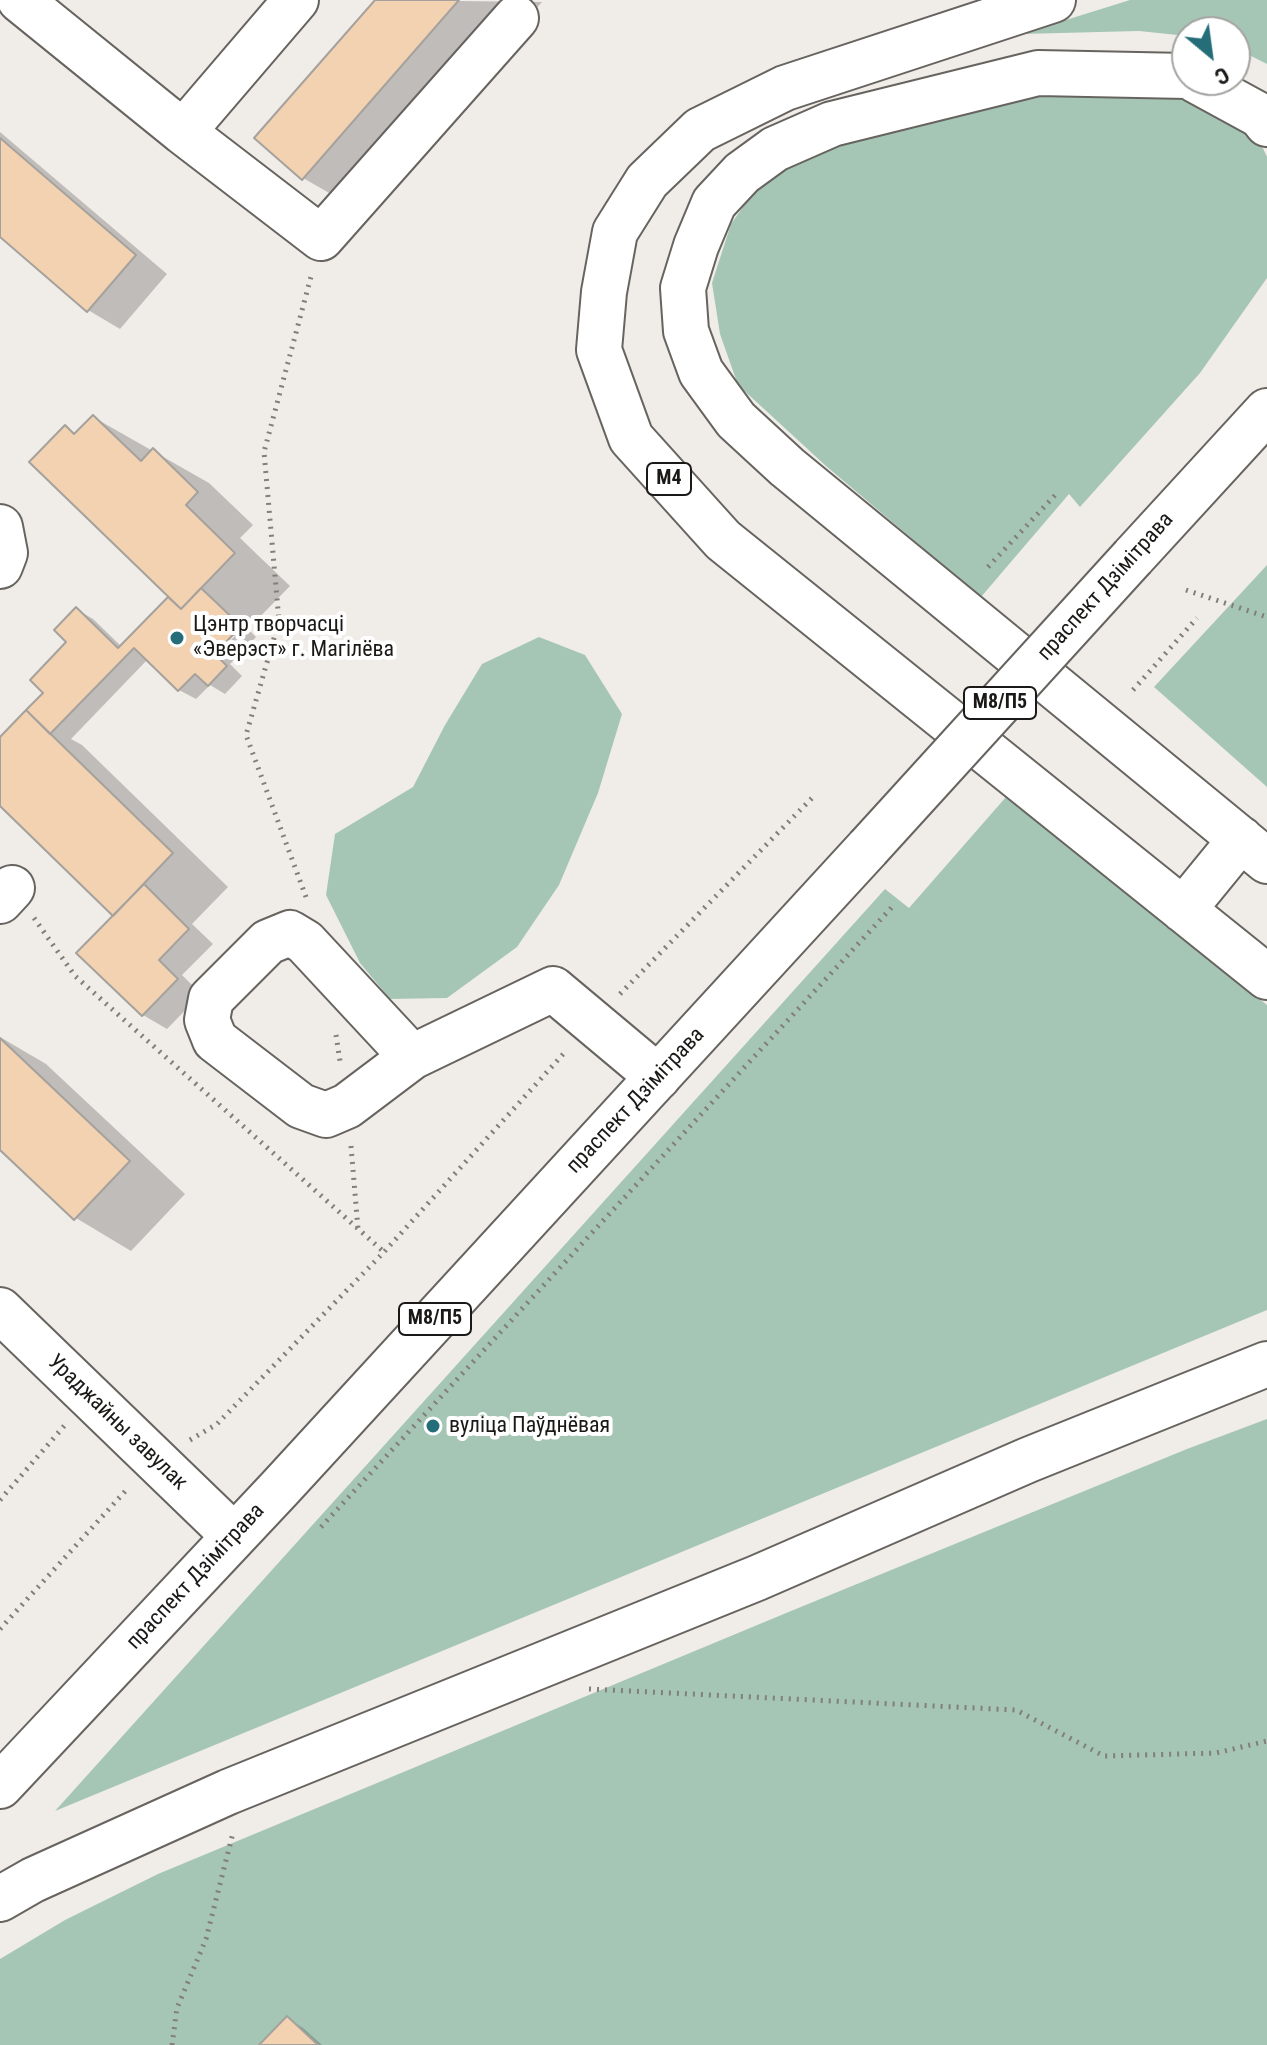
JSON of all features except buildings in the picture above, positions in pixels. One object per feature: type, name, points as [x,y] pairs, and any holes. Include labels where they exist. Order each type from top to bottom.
[{"type":"main road","points":[[20,0],[183,132],[321,238],[516,18]]},
{"type":"main road","points":[[183,132],[296,0]]},
{"type":"main road","name":"М4","points":[[1053,0],[785,88],[700,130],[647,181],[615,232],[604,292],[599,350],[631,438],[723,540],[1267,977]]},
{"type":"main road","points":[[1171,76],[1038,73],[832,124],[775,149],[742,173],[714,203],[683,288],[686,331],[701,372],[736,420],[787,467],[1254,850],[1183,910]]},
{"type":"main road","points":[[1224,96],[1261,116],[1267,124]]},
{"type":"main road","name":"праспект Дзімітрава","points":[[0,1786],[658,1077],[1267,411]]},
{"type":"main road","points":[[0,527],[5,553],[0,566]]},
{"type":"main road","points":[[412,1057],[305,942],[290,933],[268,942],[211,999],[207,1020],[215,1040],[301,1106],[326,1115],[347,1106],[412,1057],[553,989],[658,1077]]},
{"type":"main road","name":"Ураджайны завулак","points":[[0,1310],[234,1536]]},
{"type":"main road","points":[[0,1899],[33,1880],[228,1792],[757,1578],[1028,1460],[1267,1364]]},
{"type":"path","points":[[306,899],[246,735],[279,621],[264,452],[321,238]]},
{"type":"path","points":[[988,567],[1059,491]]},
{"type":"path","points":[[1186,590],[1267,617]]},
{"type":"path","points":[[1133,690],[1197,618]]},
{"type":"path","points":[[0,1629],[154,1460],[217,1424],[384,1252],[593,1021],[812,798]]},
{"type":"path","points":[[321,1527],[893,906]]},
{"type":"path","points":[[335,1027],[347,1106],[358,1229]]},
{"type":"path","points":[[0,1500],[89,1396]]},
{"type":"path","points":[[584,1689],[1016,1710],[1104,1756],[1216,1753],[1267,1741]]},
{"type":"path","points":[[172,2045],[177,2008],[206,1939],[235,1824]]},
{"type":"green space","points":[[1130,0],[1267,0],[1267,64],[1251,56],[1251,16],[1171,16],[1171,34],[1139,31],[1021,34]]},
{"type":"green space","points":[[1113,80],[1171,87],[1171,96],[1196,96],[1260,142],[1267,157],[1267,278],[1200,373],[1080,507],[1069,494],[981,597],[826,466],[738,385],[720,334],[712,283],[731,224],[762,180],[850,134],[963,103]]},
{"type":"green space","points":[[1267,565],[1267,787],[1154,687]]},
{"type":"green space","points":[[539,637],[585,655],[622,714],[598,793],[559,885],[517,947],[447,998],[390,999],[360,963],[326,895],[335,834],[413,787],[445,725],[482,664]]},
{"type":"green space","points":[[1006,797],[1267,1005],[1267,1310],[55,1811],[885,889],[909,908]]},
{"type":"green space","points":[[1267,1419],[1267,2045],[0,2045],[0,1959],[65,1920],[158,1874],[791,1611]]},
{"type":"place","name":"Цэнтр творчасці «Эверэст» г. Магілёва","points":[[177,638]]},
{"type":"place","name":"вуліца Паўднёвая","points":[[433,1426]]}]
